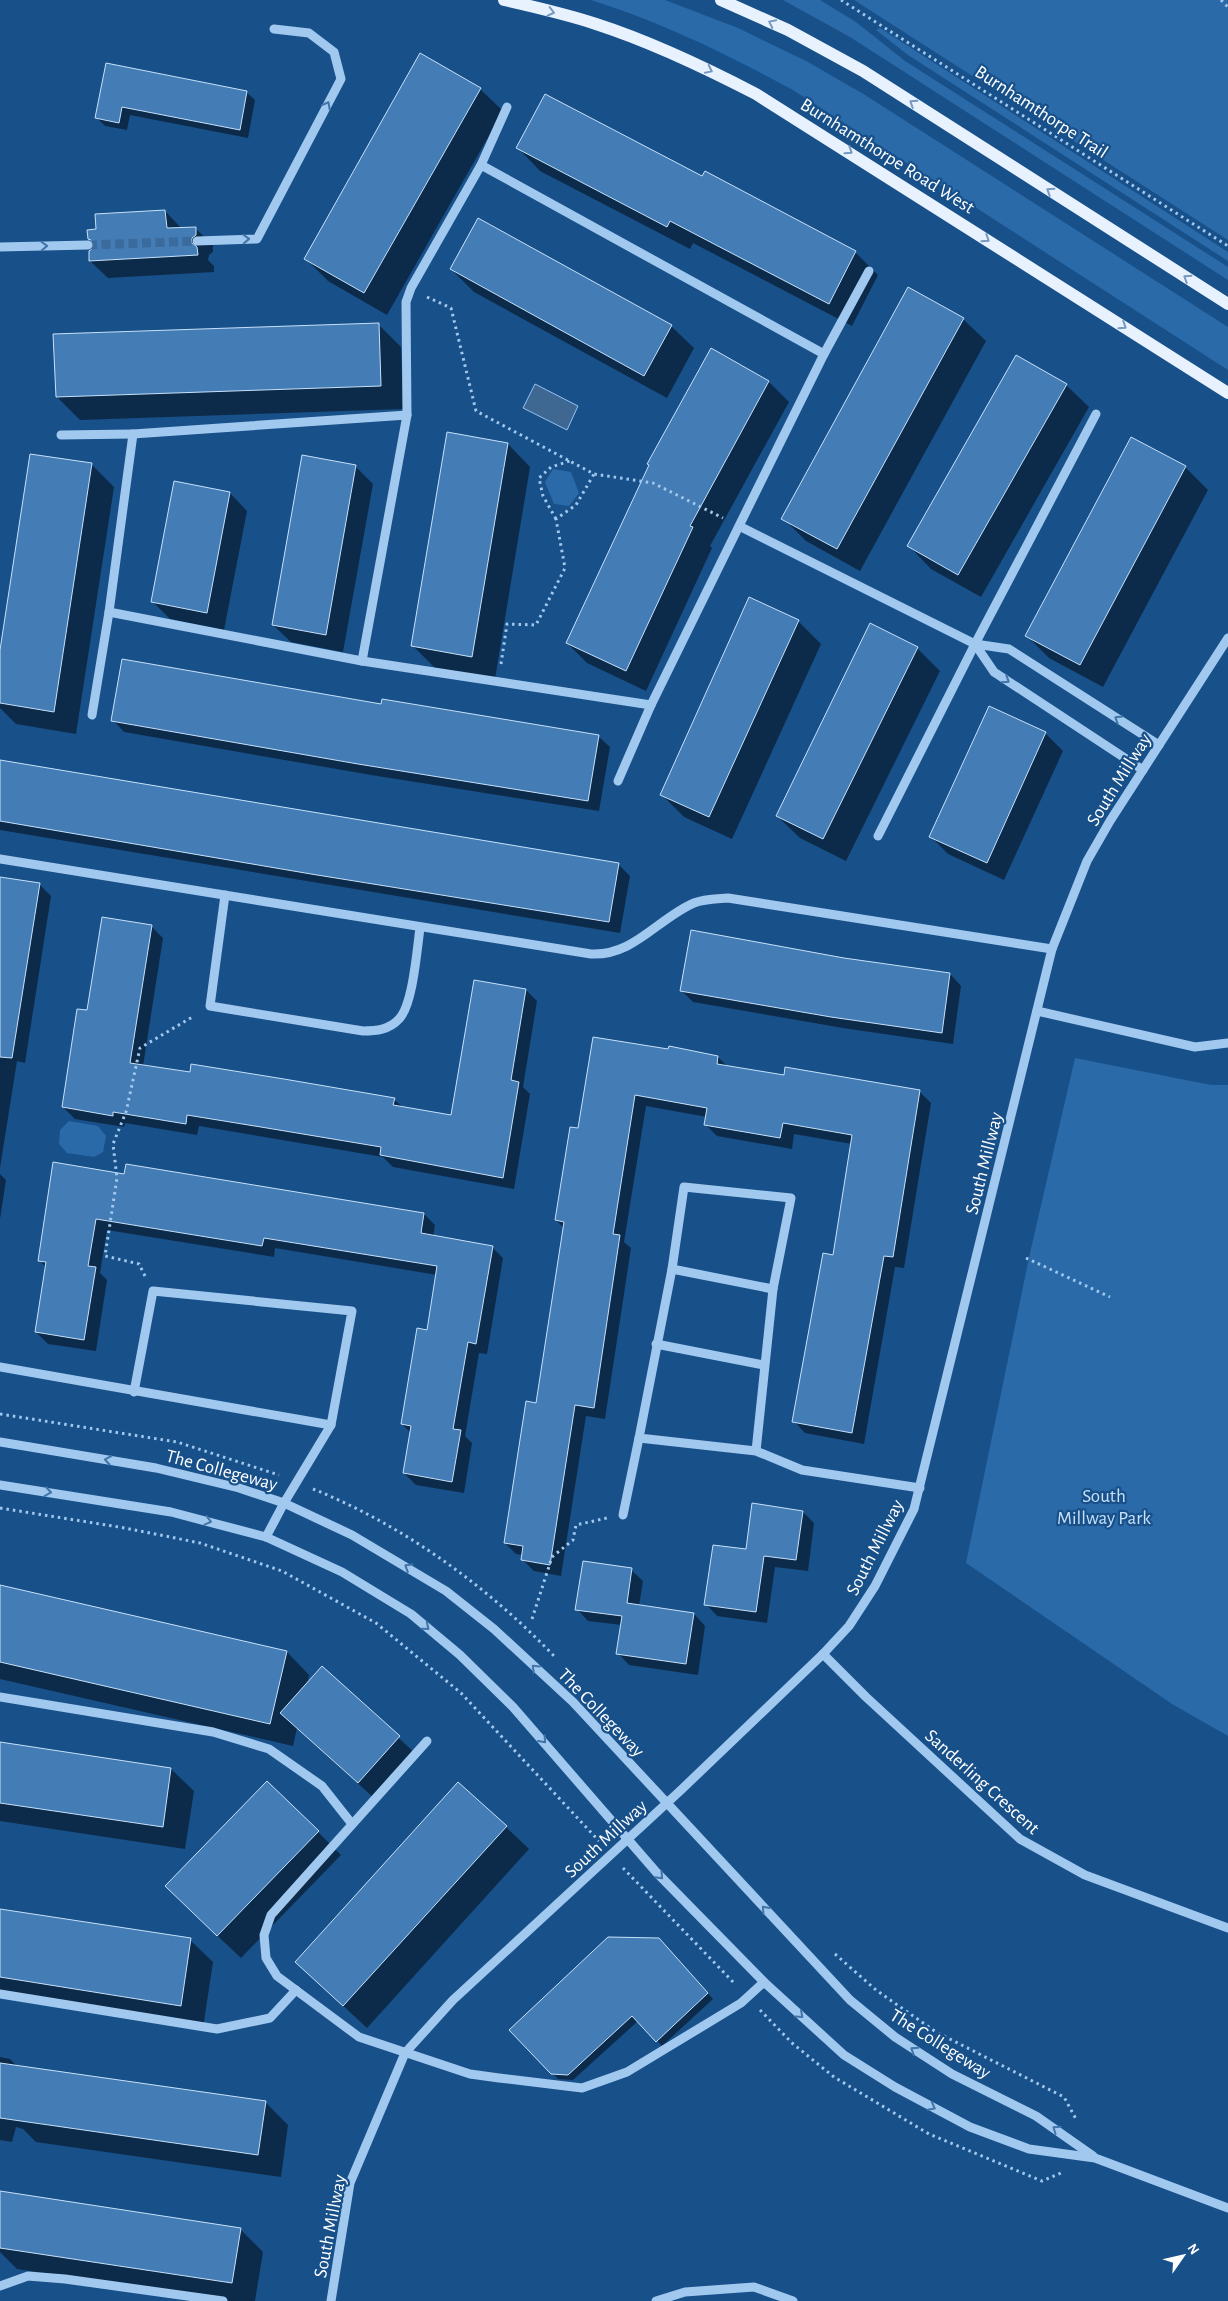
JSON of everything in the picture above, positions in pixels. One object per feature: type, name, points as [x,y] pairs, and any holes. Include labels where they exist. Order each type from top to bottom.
[{"type":"main road","name":"Burnhamthorpe Road West","points":[[504,0],[577,18],[630,36],[711,71],[756,94],[1228,393]]},
{"type":"main road","points":[[721,0],[796,34],[863,71],[1228,304]]},
{"type":"street","points":[[197,241],[257,239],[341,79],[334,52],[328,47],[309,34],[274,29]]},
{"type":"street","points":[[362,661],[406,415],[406,302],[411,288],[481,165],[507,107]]},
{"type":"street","points":[[481,165],[824,354]]},
{"type":"street","points":[[0,247],[88,245]]},
{"type":"street","points":[[618,781],[651,705],[739,526],[824,354],[869,271]]},
{"type":"street","points":[[878,836],[974,644],[1096,414]]},
{"type":"street","points":[[61,435],[133,434],[406,415]]},
{"type":"street","points":[[92,715],[109,612],[133,434]]},
{"type":"street","points":[[739,526],[974,644],[1009,649],[1159,744]]},
{"type":"street","points":[[109,612],[362,661],[651,705]]},
{"type":"street","name":"South Millway","points":[[331,2301],[350,2184],[405,2053],[453,2000],[667,1803],[824,1654],[849,1626],[875,1586],[914,1509],[920,1488],[1052,950],[1068,906],[1087,861],[1159,744],[1228,638]]},
{"type":"street","points":[[974,644],[994,672],[1143,770]]},
{"type":"street","points":[[0,859],[225,894],[420,928],[604,954],[632,945],[679,911],[695,902],[728,898],[1052,950]]},
{"type":"street","points":[[225,894],[210,1006],[363,1031],[381,1031],[399,1019],[408,1004],[420,928]]},
{"type":"street","points":[[1037,1011],[1195,1047],[1228,1043]]},
{"type":"street","points":[[623,1515],[672,1269],[684,1187],[791,1198],[773,1289],[756,1451]]},
{"type":"street","points":[[672,1269],[773,1289]]},
{"type":"street","points":[[134,1392],[153,1291],[352,1311],[331,1425],[266,1537]]},
{"type":"street","points":[[656,1344],[764,1365]]},
{"type":"street","points":[[0,1367],[331,1425]]},
{"type":"street","points":[[639,1438],[756,1451],[802,1470],[920,1488]]},
{"type":"street","name":"The Collegeway","points":[[0,1442],[156,1468],[240,1488],[284,1503],[352,1535],[446,1591],[494,1629],[573,1702],[837,1986],[895,2037],[952,2074],[1036,2116],[1096,2158]]},
{"type":"street","name":"The Collegeway","points":[[0,1484],[171,1512],[266,1537],[342,1572],[410,1614],[460,1655],[513,1707],[658,1873],[764,1982],[844,2055],[895,2087],[970,2127],[1029,2148],[1096,2158],[1228,2208]]},
{"type":"street","name":"Sanderling Crescent","points":[[824,1654],[866,1697],[1020,1839],[1085,1875],[1228,1928]]},
{"type":"street","points":[[0,1697],[213,1732],[269,1749],[322,1786],[352,1824]]},
{"type":"street","points":[[427,1742],[271,1914],[264,1935],[266,1958],[277,1976],[359,2037],[470,2074],[582,2088],[627,2072],[741,2003],[764,1982]]},
{"type":"street","points":[[0,1994],[217,2029],[270,2018],[296,1990]]},
{"type":"street","points":[[0,2286],[28,2276],[65,2278],[223,2301]]},
{"type":"street","points":[[656,2301],[685,2292],[754,2287],[793,2301]]},
{"type":"path","name":"Burnhamthorpe Trail","points":[[841,0],[1228,246]]},
{"type":"path","points":[[1222,0],[1228,6]]},
{"type":"path","points":[[411,288],[450,308],[476,411],[594,474],[652,482],[739,526]]},
{"type":"path","points":[[498,682],[507,624],[536,625],[564,568],[556,519],[543,496],[539,478],[551,466],[571,461]]},
{"type":"path","points":[[556,519],[576,505],[594,474]]},
{"type":"path","points":[[153,1291],[139,1264],[105,1256],[117,1178],[113,1144],[126,1112],[140,1048],[210,1006]]},
{"type":"path","points":[[1026,1258],[1110,1297]]},
{"type":"path","points":[[0,1508],[200,1542],[282,1571],[376,1623],[461,1692],[579,1818]]},
{"type":"path","points":[[532,1619],[552,1557],[573,1540],[576,1525],[623,1515]]},
{"type":"path","points":[[828,1946],[876,1990],[936,2032],[1064,2097],[1077,2123]]},
{"type":"green space","points":[[591,0],[665,0],[738,28],[808,62],[865,95],[1228,327],[1228,370],[793,90],[694,40],[643,18]]},
{"type":"green space","points":[[783,0],[820,0],[856,22],[905,61],[1228,267],[1228,280],[850,37]]},
{"type":"green space","points":[[854,0],[1228,0],[1228,240]]},
{"type":"green space","points":[[880,28],[1228,252],[1228,261],[908,55],[876,30]]},
{"type":"green space","points":[[553,469],[571,472],[579,493],[569,506],[554,504],[545,482]]},
{"type":"green space","name":"South Millway Park","points":[[1075,1058],[1211,1085],[1228,1085],[1228,1736],[1172,1704],[966,1563],[1030,1253]]},
{"type":"green space","points":[[69,1121],[98,1126],[106,1136],[103,1152],[94,1157],[67,1153],[59,1144],[60,1130]]},
{"type":"shaded area","points":[[535,384],[578,406],[567,430],[523,408]]},
{"type":"building","points":[[420,53],[481,88],[364,293],[304,259]]},
{"type":"building","points":[[106,63],[247,91],[240,130],[122,107],[119,123],[95,118]]},
{"type":"building","points":[[545,94],[702,176],[705,171],[856,251],[829,304],[670,221],[667,227],[516,148]]},
{"type":"building","points":[[165,210],[167,228],[196,227],[196,235],[192,238],[191,242],[197,247],[198,255],[89,261],[89,251],[93,248],[94,244],[88,239],[87,230],[96,229],[95,214]]},
{"type":"building","points":[[478,218],[672,325],[644,376],[450,269]]},
{"type":"building","points":[[908,287],[964,318],[837,549],[781,519]]},
{"type":"building","points":[[379,323],[381,386],[56,397],[53,334]]},
{"type":"building","points":[[711,348],[769,381],[690,526],[693,527],[626,671],[566,643],[649,465],[647,464]]},
{"type":"building","points":[[1016,355],[1067,384],[958,575],[907,546]]},
{"type":"building","points":[[447,432],[508,443],[472,657],[411,646]]},
{"type":"building","points":[[1131,437],[1186,466],[1080,665],[1025,636]]},
{"type":"building","points":[[30,454],[92,463],[54,712],[0,703],[0,650]]},
{"type":"building","points":[[302,455],[356,465],[326,635],[272,625]]},
{"type":"building","points":[[174,481],[230,492],[207,613],[151,602]]},
{"type":"building","points":[[749,597],[799,620],[709,817],[660,795]]},
{"type":"building","points":[[870,623],[918,647],[823,839],[776,816]]},
{"type":"building","points":[[122,659],[381,704],[382,699],[599,735],[588,801],[358,764],[111,721]]},
{"type":"building","points":[[989,706],[1046,732],[987,863],[929,837]]},
{"type":"building","points":[[0,760],[619,863],[609,922],[0,821]]},
{"type":"building","points":[[0,877],[40,883],[12,1058],[0,1057]]},
{"type":"building","points":[[102,917],[152,925],[130,1063],[190,1072],[191,1064],[284,1079],[395,1098],[393,1105],[451,1115],[474,980],[526,989],[511,1080],[519,1082],[503,1178],[380,1155],[381,1147],[187,1115],[186,1124],[113,1112],[113,1116],[62,1107],[77,1009],[87,1010]]},
{"type":"building","points":[[691,930],[844,958],[950,973],[942,1033],[831,1017],[680,991]]},
{"type":"building","points":[[593,1037],[668,1049],[669,1046],[718,1056],[717,1064],[784,1075],[785,1067],[920,1090],[893,1257],[884,1256],[852,1433],[792,1422],[823,1253],[833,1255],[852,1135],[783,1123],[780,1138],[704,1125],[707,1108],[635,1095],[613,1234],[620,1235],[594,1408],[575,1405],[550,1565],[521,1560],[523,1546],[504,1543],[526,1401],[536,1403],[564,1222],[555,1220],[570,1127],[578,1128]]},
{"type":"building","points":[[53,1162],[124,1174],[126,1164],[424,1213],[421,1233],[493,1246],[476,1344],[468,1342],[453,1429],[461,1430],[452,1482],[403,1473],[411,1426],[401,1424],[417,1328],[427,1330],[437,1266],[264,1238],[262,1246],[96,1219],[88,1266],[96,1267],[84,1340],[35,1332],[46,1262],[38,1261]]},
{"type":"building","points":[[752,1503],[803,1511],[796,1560],[764,1556],[756,1612],[704,1605],[713,1545],[746,1549]]},
{"type":"building","points":[[583,1561],[632,1568],[627,1603],[694,1613],[686,1664],[616,1654],[622,1616],[575,1610]]},
{"type":"building","points":[[0,1585],[287,1651],[270,1724],[0,1662]]},
{"type":"building","points":[[322,1666],[400,1736],[358,1783],[280,1713]]},
{"type":"building","points":[[0,1742],[171,1768],[163,1827],[0,1803]]},
{"type":"building","points":[[267,1781],[319,1831],[217,1936],[165,1886]]},
{"type":"building","points":[[458,1782],[507,1826],[343,2006],[295,1962]]},
{"type":"building","points":[[0,1909],[191,1938],[181,2006],[0,1977]]},
{"type":"building","points":[[608,1937],[659,1938],[708,1993],[656,2042],[632,2016],[568,2075],[551,2074],[509,2030]]},
{"type":"building","points":[[0,2063],[266,2101],[258,2155],[0,2118]]},
{"type":"building","points":[[0,2191],[241,2228],[232,2283],[0,2248]]},
{"type":"tunnel","points":[[88,245],[197,241]]}]
